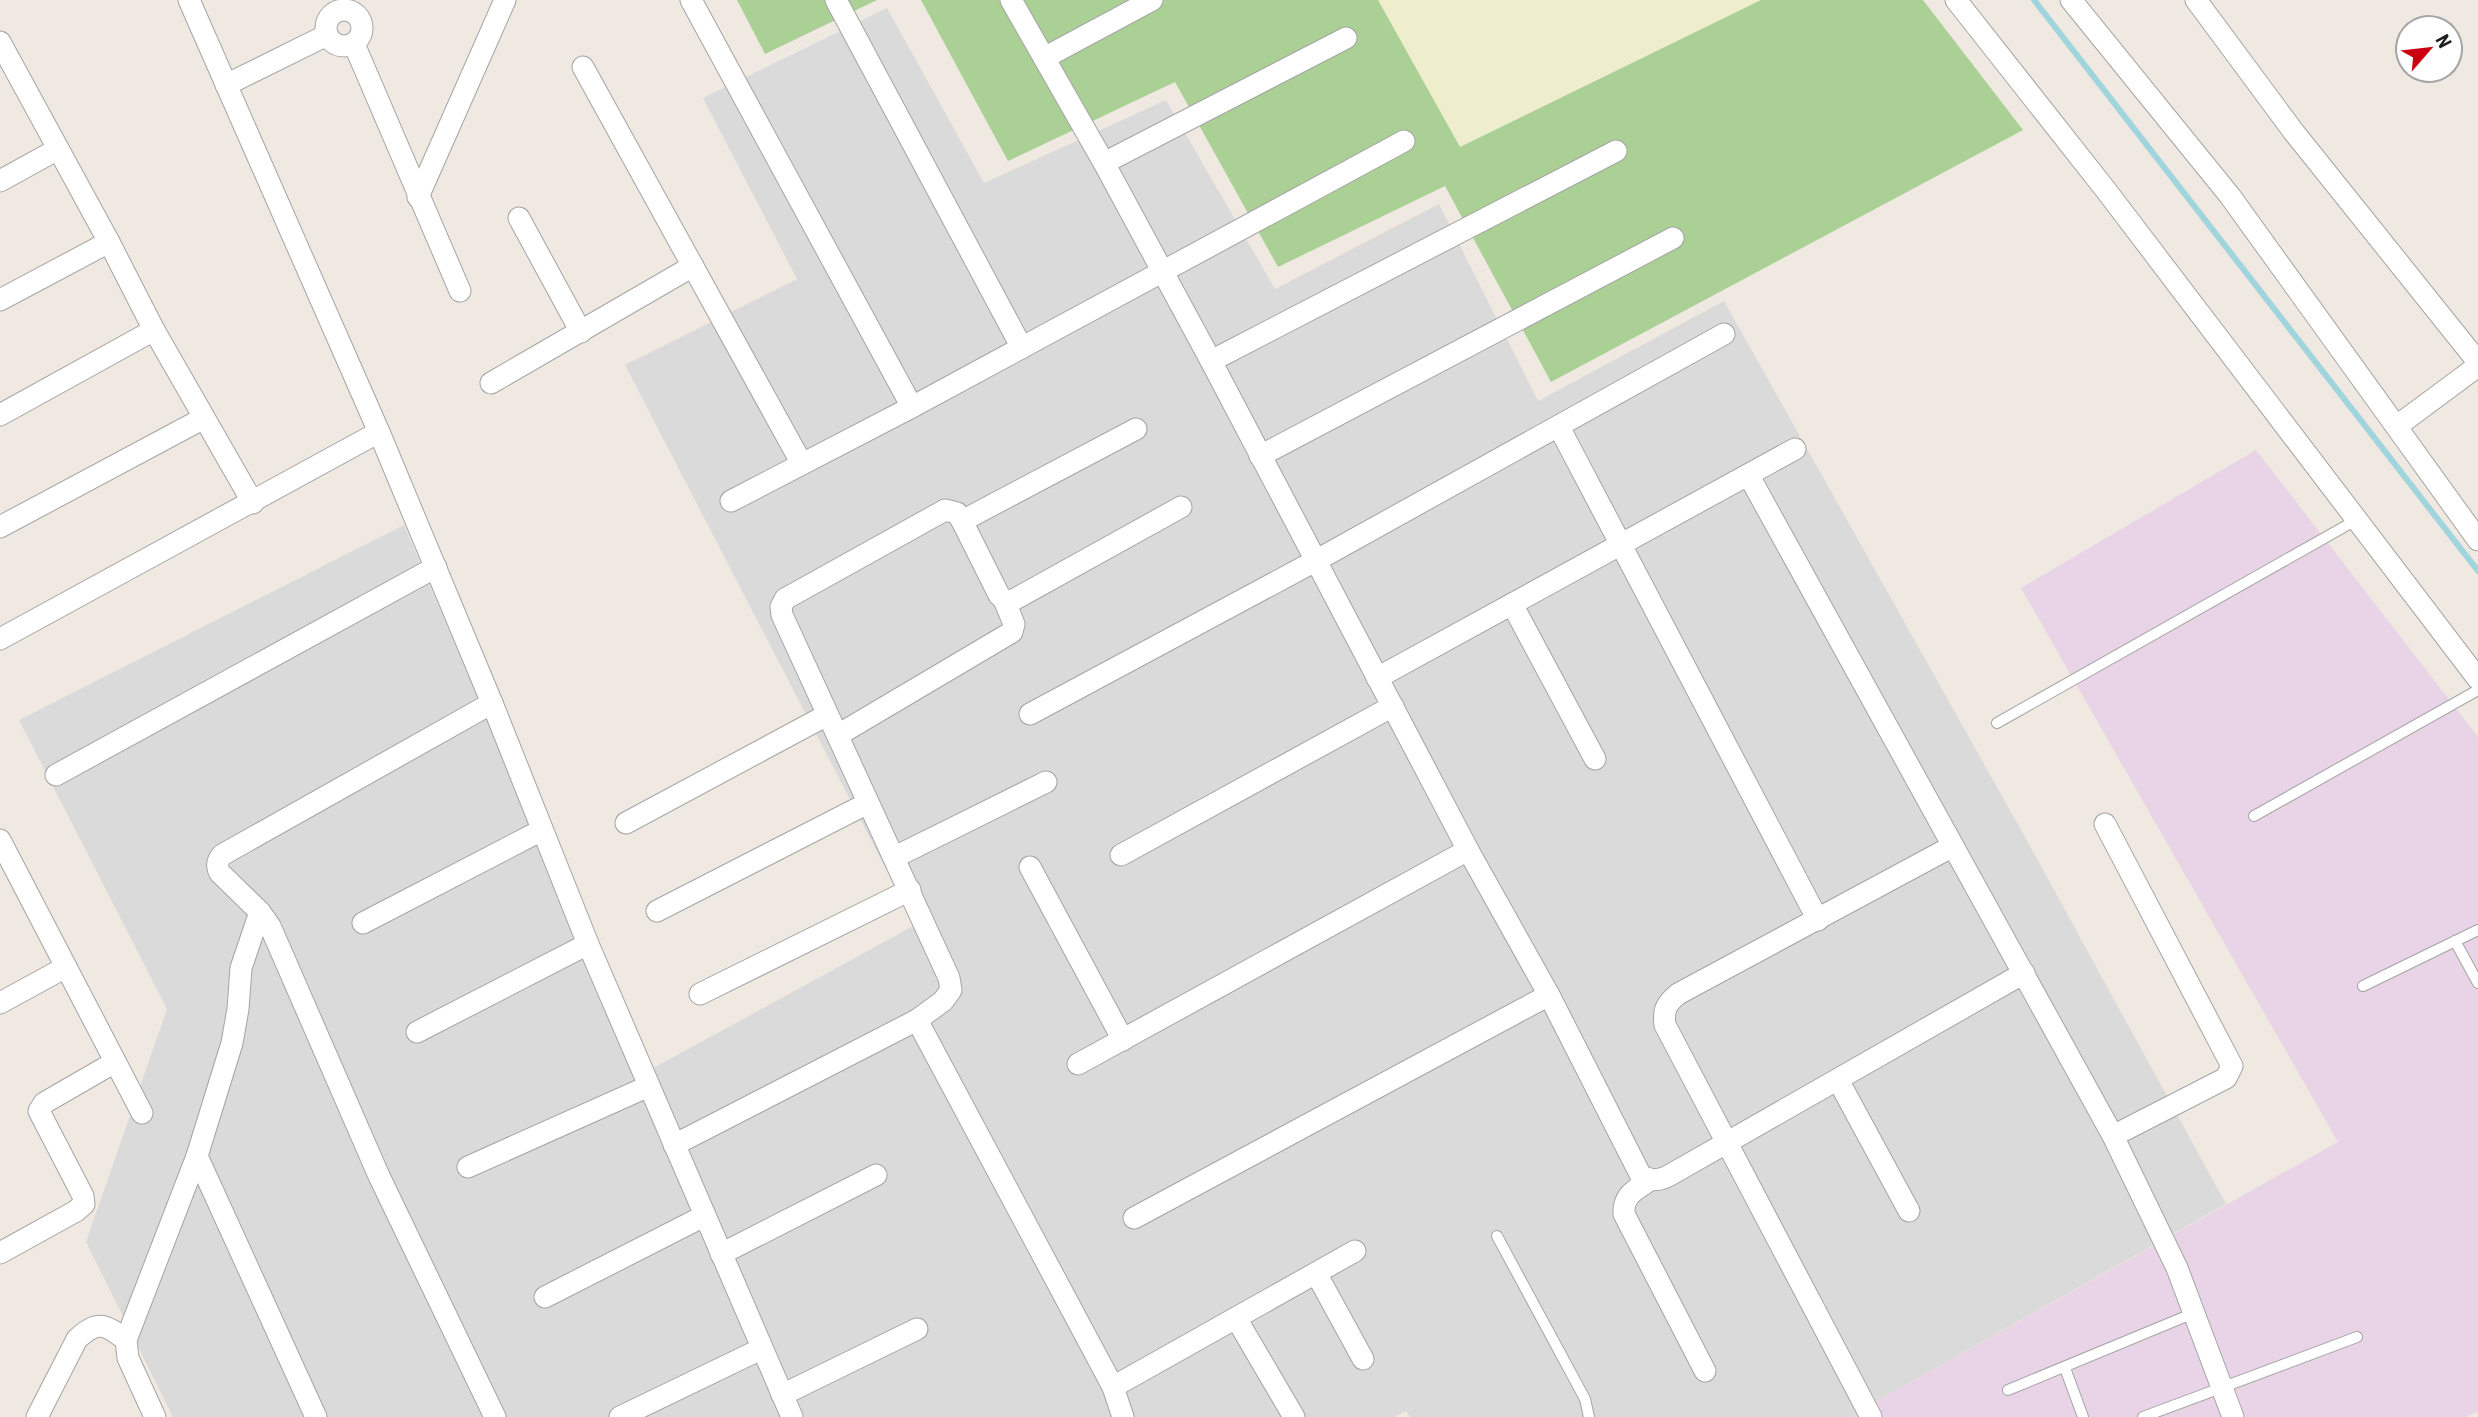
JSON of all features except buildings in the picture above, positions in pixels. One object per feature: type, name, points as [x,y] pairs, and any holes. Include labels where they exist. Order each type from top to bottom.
[{"type":"street","points":[[189,0],[379,432],[492,703],[588,944],[792,1417]]},
{"type":"street","points":[[418,197],[505,0]]},
{"type":"street","points":[[691,0],[912,407]]},
{"type":"street","points":[[835,0],[1022,348]]},
{"type":"street","points":[[1011,0],[1104,163],[1211,361],[1468,850],[1549,995],[1641,1175],[1650,1180],[1671,1175],[2024,972]]},
{"type":"street","points":[[1044,58],[1152,0]]},
{"type":"street","points":[[1956,0],[2105,189],[2478,679]]},
{"type":"street","points":[[2071,0],[2230,196],[2478,540]]},
{"type":"street","points":[[2203,3],[2293,131],[2478,364],[2397,426]]},
{"type":"street","points":[[348,6],[362,30],[358,40],[354,44],[341,46],[327,36],[327,23],[334,13],[348,6]]},
{"type":"street","points":[[226,85],[327,36]]},
{"type":"street","points":[[1104,163],[1346,38]]},
{"type":"street","points":[[354,44],[460,291]]},
{"type":"street","points":[[3,55],[58,149],[154,330],[253,503]]},
{"type":"street","points":[[583,67],[802,464]]},
{"type":"street","points":[[731,501],[912,407],[1405,141]]},
{"type":"street","points":[[0,181],[58,149]]},
{"type":"street","points":[[1211,361],[1616,151]]},
{"type":"street","points":[[519,218],[581,332]]},
{"type":"street","points":[[1260,456],[1673,238]]},
{"type":"street","points":[[0,300],[109,242]]},
{"type":"street","points":[[491,383],[693,266]]},
{"type":"street","points":[[0,415],[154,330]]},
{"type":"street","points":[[1030,714],[1317,560],[1724,334]]},
{"type":"street","points":[[0,527],[204,418]]},
{"type":"street","points":[[1559,427],[1818,920]]},
{"type":"street","points":[[962,521],[1136,429]]},
{"type":"street","points":[[0,639],[379,432]]},
{"type":"street","points":[[1377,678],[1795,449]]},
{"type":"street","points":[[1749,476],[2113,1136],[2178,1268],[2233,1417]]},
{"type":"street","points":[[1005,602],[1014,601],[1181,507]]},
{"type":"street","points":[[674,1145],[917,1020],[943,1001],[951,990],[949,978],[910,890],[827,715],[782,615],[781,607],[785,599],[940,512],[952,510],[962,521],[1005,602],[1014,624],[1012,632],[838,735]]},
{"type":"street","points":[[56,775],[436,567]]},
{"type":"street","points":[[1512,604],[1595,759]]},
{"type":"street","points":[[488,1415],[379,1176],[277,940],[260,912],[217,867],[222,855],[492,703]]},
{"type":"street","points":[[1121,855],[1393,706]]},
{"type":"street","points":[[626,823],[827,715]]},
{"type":"street","points":[[895,857],[1046,782]]},
{"type":"street","points":[[657,911],[868,803]]},
{"type":"street","points":[[2105,824],[2232,1066],[2226,1078],[2113,1136]]},
{"type":"street","points":[[363,923],[542,830]]},
{"type":"street","points":[[0,840],[9,877],[66,967],[142,1112]]},
{"type":"street","points":[[1871,1417],[1665,1025],[1665,1007],[1678,994],[1953,846]]},
{"type":"street","points":[[1078,1064],[1468,850]]},
{"type":"street","points":[[1030,867],[1124,1040]]},
{"type":"street","points":[[700,994],[910,890]]},
{"type":"street","points":[[155,1417],[128,1358],[126,1340],[197,1156],[232,1043],[239,1009],[241,968],[260,912]]},
{"type":"street","points":[[416,1032],[588,944]]},
{"type":"street","points":[[0,1003],[66,967]]},
{"type":"street","points":[[1134,1218],[1549,995]]},
{"type":"street","points":[[917,1020],[1113,1387],[1124,1417]]},
{"type":"street","points":[[0,1253],[84,1204],[83,1196],[39,1111],[44,1103],[115,1062]]},
{"type":"street","points":[[1838,1080],[1909,1211]]},
{"type":"street","points":[[468,1167],[649,1086]]},
{"type":"street","points":[[197,1156],[316,1417]]},
{"type":"street","points":[[721,1254],[876,1175]]},
{"type":"street","points":[[1650,1180],[1627,1196],[1623,1203],[1624,1214],[1704,1371]]},
{"type":"street","points":[[545,1297],[704,1216]]},
{"type":"street","points":[[1113,1387],[1355,1251]]},
{"type":"street","points":[[1316,1273],[1363,1359]]},
{"type":"street","points":[[1236,1318],[1294,1417]]},
{"type":"street","points":[[37,1417],[77,1339],[88,1329],[97,1325],[110,1328],[126,1340]]},
{"type":"street","points":[[782,1395],[917,1329]]},
{"type":"street","points":[[620,1417],[761,1349]]},
{"type":"lane","points":[[1997,723],[2358,519]]},
{"type":"lane","points":[[2254,816],[2478,690]]},
{"type":"lane","points":[[2363,986],[2478,930]]},
{"type":"lane","points":[[2455,941],[2478,983]]},
{"type":"lane","points":[[1497,1236],[1585,1399],[1589,1417]]},
{"type":"lane","points":[[2008,1390],[2194,1313]]},
{"type":"lane","points":[[2143,1417],[2357,1337]]},
{"type":"lane","points":[[2065,1368],[2083,1417]]},
{"type":"shaded area","points":[[887,8],[984,183],[1166,100],[1275,289],[1439,204],[1538,401],[1724,301],[2025,837],[2226,1204],[1849,1417],[1410,1417],[1406,1411],[1394,1417],[173,1417],[86,1242],[167,1009],[19,720],[404,525],[639,1076],[915,925],[625,365],[797,279],[703,98]]},
{"type":"shaded area","points":[[2256,450],[2478,737],[2478,1412],[2465,1417],[1849,1417],[2338,1142],[2021,588]]},
{"type":"green space","points":[[737,0],[877,0],[765,54]]},
{"type":"green space","points":[[921,0],[1378,0],[1460,147],[1761,0],[1923,0],[2023,130],[1551,382],[1445,186],[1278,267],[1175,82],[1008,161]]},
{"type":"green space","points":[[1378,0],[1761,0],[1459,147]]},
{"type":"waterway","points":[[2034,0],[2478,571]]}]
